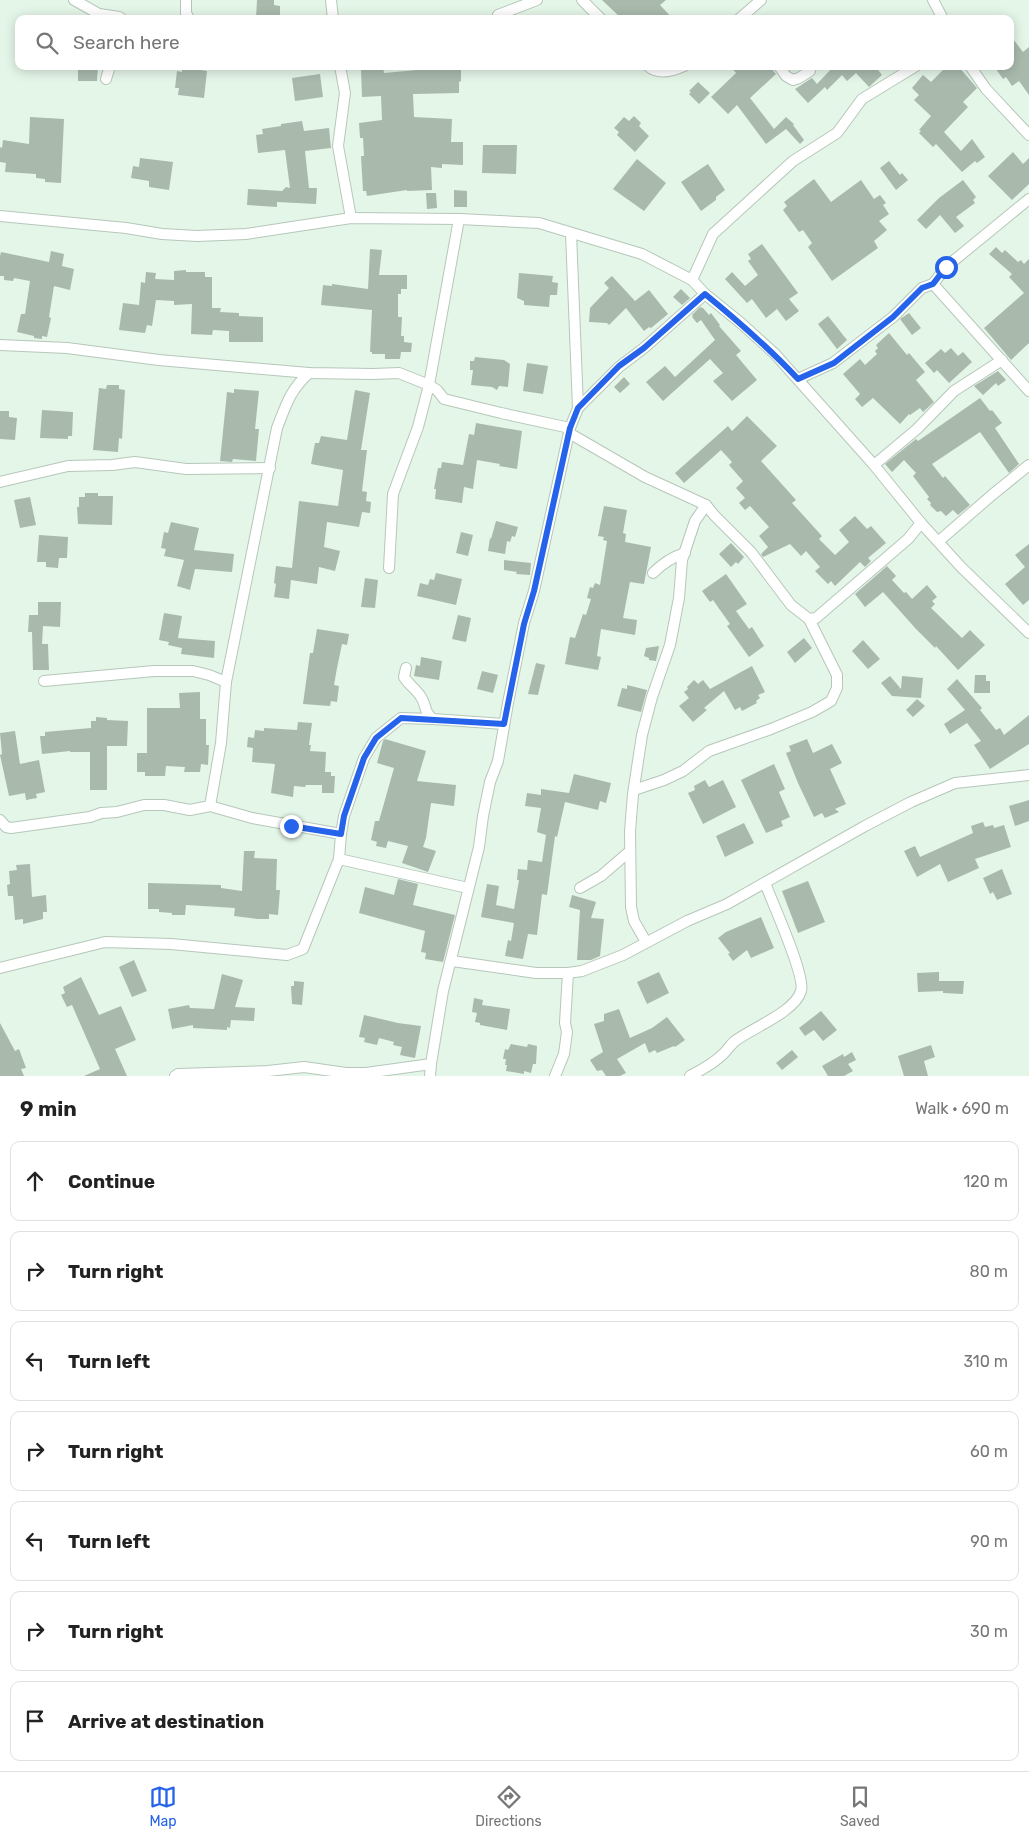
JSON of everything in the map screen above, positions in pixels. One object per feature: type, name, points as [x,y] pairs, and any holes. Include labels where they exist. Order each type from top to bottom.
[{"type":"street","points":[[74,0],[99,14],[106,15]]},
{"type":"street","points":[[186,0],[187,15]]},
{"type":"street","points":[[331,0],[333,15]]},
{"type":"street","points":[[498,15],[537,0]]},
{"type":"street","points":[[582,0],[597,15]]},
{"type":"street","points":[[744,15],[761,0]]},
{"type":"street","points":[[933,0],[941,15]]},
{"type":"street","points":[[106,79],[109,70]]},
{"type":"street","points":[[341,70],[345,93],[338,146],[351,218]]},
{"type":"street","points":[[782,70],[786,76],[793,80],[810,71]]},
{"type":"street","points":[[692,280],[714,234],[793,161],[837,133],[862,99],[909,70]]},
{"type":"street","points":[[973,70],[986,89],[1029,135]]},
{"type":"street","points":[[798,379],[834,363],[893,317],[922,288],[933,284],[946,267],[1029,198]]},
{"type":"street","points":[[0,216],[126,228],[162,234],[197,236],[246,234],[351,218],[459,219],[539,223],[642,254],[692,280],[705,294],[775,354],[961,567],[1029,633]]},
{"type":"street","points":[[389,568],[393,494],[418,427],[429,385],[459,219]]},
{"type":"street","points":[[571,233],[578,408]]},
{"type":"street","points":[[933,284],[1029,391]]},
{"type":"street","points":[[430,1076],[443,991],[479,847],[483,816],[490,782],[498,760],[524,624],[534,591],[569,431],[578,408],[619,366],[644,348],[705,294]]},
{"type":"street","points":[[0,346],[67,348],[159,360],[309,373],[399,373],[429,385],[437,390],[444,399],[569,431],[645,477],[706,505],[751,552],[791,605],[808,619],[837,675],[837,688],[831,701],[812,712],[709,751],[683,771],[664,780],[634,790]]},
{"type":"street","points":[[874,466],[917,429],[954,391],[1002,360]]},
{"type":"street","points":[[210,806],[221,743],[226,682],[270,468],[276,428],[288,398],[297,383],[309,373]]},
{"type":"street","points":[[0,482],[68,466],[112,465],[135,462],[186,469],[270,468]]},
{"type":"street","points":[[939,541],[992,494],[1029,465]]},
{"type":"street","points":[[646,942],[634,921],[631,907],[630,831],[634,790],[642,735],[652,697],[670,645],[679,598],[682,560],[695,522],[706,505]]},
{"type":"street","points":[[808,619],[816,618],[908,539],[922,523]]},
{"type":"street","points":[[653,573],[661,565],[677,555],[685,553]]},
{"type":"street","points":[[406,668],[404,677],[408,684],[420,695],[424,703],[424,709],[433,719]]},
{"type":"street","points":[[44,681],[154,671],[192,671],[226,682]]},
{"type":"street","points":[[0,968],[105,942],[172,944],[287,955],[296,953],[303,949],[307,941],[339,859],[344,816],[364,758],[376,738],[401,718],[504,724]]},
{"type":"street","points":[[452,961],[536,973],[568,974],[582,971],[624,955],[687,921],[727,904],[911,802],[955,783],[1029,775]]},
{"type":"street","points":[[0,820],[6,827],[11,828],[90,818],[102,812],[117,812],[144,805],[164,805],[190,810],[210,806],[252,818],[341,834]]},
{"type":"street","points":[[580,888],[601,876],[630,851]]},
{"type":"street","points":[[339,859],[468,888]]},
{"type":"street","points":[[690,1076],[722,1055],[735,1042],[794,1003],[802,990],[801,974],[765,883]]},
{"type":"street","points":[[555,1076],[564,1054],[567,1032],[568,974]]},
{"type":"street","points":[[174,1076],[178,1074],[268,1071],[304,1067],[346,1073],[366,1073],[431,1064]]},
{"type":"building","points":[[257,0],[274,0],[274,5],[280,6],[280,15],[256,15]]},
{"type":"building","points":[[602,0],[666,0],[660,5],[669,15],[618,15]]},
{"type":"building","points":[[1014,40],[1023,52],[1029,47],[1029,95],[1019,81],[1012,86],[1006,77],[1003,79],[997,70],[1014,70]]},
{"type":"building","points":[[78,70],[98,70],[97,81],[78,81]]},
{"type":"building","points":[[182,70],[207,71],[204,98],[178,95],[179,88],[175,88],[177,71],[182,72]]},
{"type":"building","points":[[361,70],[384,70],[384,73],[417,70],[461,70],[459,93],[413,94],[414,117],[452,119],[451,142],[463,142],[463,165],[442,164],[442,168],[431,167],[432,190],[407,190],[367,196],[366,191],[363,191],[361,156],[364,156],[363,138],[360,138],[359,123],[382,120],[381,96],[362,97]]},
{"type":"building","points":[[733,70],[772,70],[776,74],[750,98],[774,129],[786,117],[794,124],[804,140],[800,144],[786,129],[766,144],[737,105],[728,114],[711,97],[736,73]]},
{"type":"building","points":[[830,70],[878,70],[882,75],[869,87],[856,73],[847,81],[842,75],[827,90],[825,87],[808,103],[795,89],[812,78],[817,84]]},
{"type":"building","points":[[943,70],[961,70],[977,88],[963,102],[968,107],[944,132],[961,151],[972,139],[985,157],[977,163],[975,161],[962,172],[936,144],[933,147],[919,133],[921,131],[919,130],[931,116],[914,100],[919,95],[912,88],[923,75],[931,82]]},
{"type":"building","points":[[320,74],[323,97],[295,101],[292,78]]},
{"type":"building","points":[[698,82],[710,93],[699,104],[689,94],[691,92],[689,91]]},
{"type":"building","points":[[634,116],[641,123],[639,126],[649,136],[635,152],[617,135],[619,132],[614,128],[624,117],[629,121]]},
{"type":"building","points":[[30,117],[64,119],[61,183],[45,182],[45,179],[36,178],[36,174],[5,172],[6,163],[0,162],[0,147],[2,148],[3,140],[29,144]]},
{"type":"building","points":[[302,121],[304,131],[329,128],[331,148],[305,151],[309,188],[317,188],[316,204],[277,202],[277,207],[247,205],[248,189],[282,191],[286,187],[290,188],[285,150],[258,153],[256,135],[263,134],[262,129]]},
{"type":"building","points":[[483,145],[517,145],[516,174],[482,173]]},
{"type":"building","points":[[1013,152],[1023,164],[1029,158],[1029,184],[1012,200],[988,176]]},
{"type":"building","points":[[140,158],[173,162],[169,190],[149,187],[149,181],[131,178],[133,166],[139,167]]},
{"type":"building","points":[[637,159],[666,183],[644,211],[613,189]]},
{"type":"building","points":[[889,161],[900,175],[902,173],[908,180],[896,190],[880,168]]},
{"type":"building","points":[[708,164],[725,190],[716,197],[716,200],[701,211],[681,182]]},
{"type":"building","points":[[814,179],[831,202],[861,180],[874,199],[880,195],[886,203],[883,205],[889,214],[879,221],[887,230],[874,241],[878,248],[832,281],[808,247],[812,243],[803,230],[799,232],[783,210],[787,206],[784,202]]},
{"type":"building","points":[[963,180],[976,197],[973,200],[975,203],[956,217],[964,226],[955,233],[940,215],[926,229],[917,220],[939,198]]},
{"type":"building","points":[[454,190],[467,191],[467,207],[454,207]]},
{"type":"building","points":[[426,193],[436,193],[437,208],[427,209]]},
{"type":"building","points":[[762,244],[798,293],[789,299],[799,311],[786,321],[777,309],[766,318],[752,299],[747,303],[725,279],[732,272],[745,286],[758,275],[748,261],[751,259],[748,254]]},
{"type":"building","points":[[996,247],[1002,253],[1005,250],[1018,262],[1021,260],[1024,264],[1029,259],[1029,343],[1011,360],[984,328],[1024,293],[1009,277],[1012,274],[989,254]]},
{"type":"building","points":[[370,249],[382,250],[379,275],[407,275],[407,289],[401,289],[401,294],[398,294],[398,317],[402,317],[401,336],[404,336],[404,342],[412,343],[411,352],[401,352],[400,359],[385,359],[385,354],[372,354],[370,352],[372,310],[321,305],[323,285],[332,286],[332,284],[368,289]]},
{"type":"building","points":[[51,251],[64,254],[62,266],[74,269],[70,290],[54,286],[47,337],[42,336],[42,339],[34,338],[34,336],[17,332],[21,314],[25,314],[30,281],[14,278],[13,281],[4,280],[4,276],[0,276],[0,256],[1,252],[49,262]]},
{"type":"building","points":[[186,270],[186,272],[205,272],[205,277],[212,277],[212,308],[221,308],[220,312],[239,313],[239,316],[263,317],[263,342],[229,342],[229,331],[213,330],[212,335],[191,334],[192,304],[174,305],[174,301],[156,300],[152,326],[147,325],[145,333],[119,330],[123,303],[139,305],[141,282],[145,283],[146,272],[156,273],[155,279],[174,280],[174,271]]},
{"type":"building","points":[[519,273],[553,276],[552,282],[558,283],[557,295],[550,295],[549,307],[524,305],[524,301],[517,298]]},
{"type":"building","points":[[612,276],[635,301],[649,290],[668,314],[651,328],[649,327],[644,331],[626,308],[609,325],[607,323],[589,322],[590,308],[609,288],[604,283]]},
{"type":"building","points":[[681,289],[690,298],[682,305],[673,297]]},
{"type":"building","points":[[700,307],[709,315],[711,313],[719,326],[741,351],[736,355],[757,380],[732,401],[713,381],[723,373],[710,359],[663,401],[646,382],[665,366],[675,377],[715,340],[701,320],[697,323],[692,317]]},
{"type":"building","points":[[909,313],[921,328],[912,335],[900,319]]},
{"type":"building","points":[[828,316],[847,340],[837,349],[818,324]]},
{"type":"building","points":[[889,333],[907,355],[909,353],[925,372],[916,380],[934,402],[923,412],[920,408],[909,414],[900,424],[873,398],[862,407],[855,399],[860,394],[843,374],[860,359],[865,365],[877,354],[875,351],[878,348],[876,345]]},
{"type":"building","points":[[951,348],[958,356],[963,352],[972,362],[949,383],[937,370],[934,373],[925,363],[941,349],[945,353]]},
{"type":"building","points":[[475,357],[504,360],[510,364],[508,387],[499,386],[497,390],[492,387],[471,385],[473,370],[470,370],[470,361],[474,361]]},
{"type":"building","points":[[527,363],[548,366],[543,394],[523,391]]},
{"type":"building","points":[[998,371],[1006,380],[998,386],[996,383],[983,395],[974,386]]},
{"type":"building","points":[[624,377],[630,384],[620,393],[614,387]]},
{"type":"building","points":[[107,385],[119,385],[119,389],[125,390],[122,439],[119,438],[118,452],[93,450],[99,388],[106,389]]},
{"type":"building","points":[[234,389],[259,391],[255,429],[259,429],[256,461],[233,459],[232,462],[220,461],[227,392],[234,393]]},
{"type":"building","points":[[355,390],[370,393],[361,450],[367,450],[362,491],[367,492],[366,501],[371,502],[370,513],[362,512],[359,527],[327,522],[324,547],[340,551],[335,571],[319,567],[317,584],[291,580],[289,599],[274,597],[276,566],[292,568],[299,501],[338,506],[343,470],[311,464],[315,443],[319,443],[321,436],[347,440]]},
{"type":"building","points":[[980,398],[1002,423],[995,428],[1019,464],[1009,473],[980,432],[932,464],[970,505],[958,515],[953,510],[946,516],[941,511],[937,512],[930,505],[931,503],[927,499],[929,497],[913,476],[916,473],[904,460],[892,472],[885,464],[916,439],[918,441]]},
{"type":"building","points":[[42,410],[73,412],[72,436],[68,436],[68,439],[40,438]]},
{"type":"building","points":[[0,411],[9,411],[9,417],[17,418],[15,440],[0,439]]},
{"type":"building","points":[[747,416],[777,446],[761,461],[796,500],[792,503],[822,536],[819,539],[835,555],[849,542],[839,530],[855,516],[867,529],[871,526],[886,543],[868,558],[871,561],[865,567],[860,562],[835,586],[831,581],[828,584],[815,571],[820,567],[806,551],[801,556],[790,544],[763,557],[761,554],[768,547],[759,536],[769,527],[750,506],[745,510],[739,503],[745,498],[736,488],[743,481],[729,465],[732,462],[721,450],[684,483],[675,473],[728,426],[732,431]]},
{"type":"building","points":[[476,423],[522,431],[517,469],[477,460],[473,489],[464,487],[462,503],[435,499],[436,489],[434,489],[438,468],[441,468],[442,462],[463,465],[469,434],[474,435]]},
{"type":"building","points":[[85,493],[98,493],[98,496],[113,496],[112,525],[78,524],[77,507],[79,507],[79,497],[85,497]]},
{"type":"building","points":[[30,497],[36,525],[20,528],[14,500]]},
{"type":"building","points":[[604,506],[627,510],[623,533],[626,534],[625,542],[651,547],[644,584],[630,582],[623,618],[637,620],[635,635],[601,629],[597,656],[601,657],[598,670],[565,664],[570,637],[575,638],[583,614],[586,615],[591,599],[587,598],[590,587],[593,588],[595,583],[600,585],[607,541],[603,540],[604,537],[598,536]]},
{"type":"building","points":[[496,521],[518,527],[515,537],[512,536],[510,542],[507,541],[505,554],[488,551]]},
{"type":"building","points":[[171,522],[199,528],[194,550],[234,554],[232,572],[195,569],[190,590],[177,586],[184,560],[164,556],[166,549],[161,548],[164,532],[168,533]]},
{"type":"building","points":[[461,532],[473,535],[468,556],[456,553]]},
{"type":"building","points":[[39,535],[68,537],[67,558],[59,558],[58,568],[46,567],[46,562],[37,562]]},
{"type":"building","points":[[731,543],[744,557],[738,564],[736,562],[731,567],[719,554]]},
{"type":"building","points":[[1029,544],[1029,600],[1023,605],[1005,584],[1025,567],[1015,555]]},
{"type":"building","points":[[504,560],[531,563],[530,575],[516,574],[517,572],[504,570]]},
{"type":"building","points":[[887,566],[896,576],[892,580],[904,593],[906,592],[912,599],[927,585],[937,597],[932,601],[935,604],[931,608],[962,638],[970,630],[985,645],[958,670],[936,646],[935,648],[916,629],[883,592],[865,607],[855,594]]},
{"type":"building","points":[[436,573],[462,579],[456,605],[417,596],[420,583],[428,585],[430,579],[434,580]]},
{"type":"building","points":[[726,574],[747,604],[736,611],[749,629],[752,627],[764,646],[749,657],[727,626],[730,624],[713,600],[710,602],[702,591]]},
{"type":"building","points":[[365,578],[378,580],[375,608],[361,607]]},
{"type":"building","points":[[38,602],[61,602],[60,627],[43,626],[42,644],[48,644],[49,670],[33,670],[32,632],[28,632],[29,615],[38,615]]},
{"type":"building","points":[[164,613],[182,616],[178,638],[215,641],[214,658],[181,654],[182,648],[168,645],[169,642],[159,640]]},
{"type":"building","points":[[458,615],[471,618],[466,642],[452,639]]},
{"type":"building","points":[[317,629],[349,634],[347,645],[342,644],[334,685],[339,686],[337,702],[331,701],[330,706],[303,704],[310,653],[313,653]]},
{"type":"building","points":[[804,638],[812,648],[795,663],[787,652]]},
{"type":"building","points":[[863,640],[880,659],[868,669],[852,651]]},
{"type":"building","points":[[659,646],[656,661],[649,660],[649,658],[644,656],[646,648]]},
{"type":"building","points":[[421,657],[442,661],[439,680],[414,676],[416,665],[420,666]]},
{"type":"building","points":[[536,663],[545,665],[538,695],[528,694]]},
{"type":"building","points":[[752,666],[765,692],[758,695],[760,698],[756,701],[757,703],[742,711],[740,707],[735,710],[724,691],[704,708],[707,710],[693,722],[679,706],[689,698],[684,692],[694,680],[698,684],[703,680],[710,689]]},
{"type":"building","points":[[482,671],[498,675],[493,693],[477,689]]},
{"type":"building","points":[[975,675],[986,675],[986,681],[990,681],[990,693],[974,693]]},
{"type":"building","points":[[890,676],[901,689],[902,676],[923,678],[921,698],[892,696],[881,683]]},
{"type":"building","points":[[957,679],[982,708],[980,710],[996,730],[1000,728],[1004,735],[1029,715],[1029,744],[990,769],[974,745],[981,741],[967,723],[950,734],[944,724],[965,710],[947,689]]},
{"type":"building","points":[[627,685],[647,690],[641,712],[617,706],[622,688],[627,689]]},
{"type":"building","points":[[200,692],[200,719],[206,719],[206,745],[209,745],[208,765],[201,764],[200,772],[184,772],[185,767],[166,766],[165,776],[145,776],[145,772],[137,772],[137,753],[147,753],[147,708],[180,708],[179,693]]},
{"type":"building","points":[[917,699],[925,706],[913,717],[906,710]]},
{"type":"building","points":[[96,717],[107,718],[107,720],[128,721],[127,746],[107,746],[107,790],[90,790],[90,752],[70,751],[42,754],[40,736],[45,736],[45,732],[91,728],[91,721],[96,721]]},
{"type":"building","points":[[298,722],[312,723],[310,751],[326,752],[325,772],[331,772],[331,776],[335,776],[334,793],[322,793],[322,785],[306,785],[305,787],[294,786],[293,797],[271,793],[275,764],[252,762],[253,748],[247,747],[248,737],[254,738],[255,730],[264,731],[264,728],[297,730]]},
{"type":"building","points":[[15,731],[20,764],[39,760],[45,792],[36,794],[37,798],[26,800],[25,793],[9,796],[0,755],[2,754],[0,733]]},
{"type":"building","points":[[385,739],[426,751],[417,781],[456,785],[454,806],[431,803],[423,847],[436,851],[428,872],[402,863],[408,846],[388,841],[386,848],[376,846],[377,842],[371,840],[375,821],[379,821],[394,768],[377,763]]},
{"type":"building","points":[[807,739],[813,753],[832,744],[842,763],[830,769],[846,804],[835,809],[839,812],[825,818],[822,813],[814,817],[786,753],[791,751],[789,746]]},
{"type":"building","points":[[774,764],[785,789],[779,792],[790,817],[781,821],[783,826],[766,833],[741,780]]},
{"type":"building","points":[[574,774],[611,783],[606,803],[600,801],[598,810],[565,802],[557,837],[555,836],[547,895],[542,894],[537,935],[528,934],[523,959],[505,956],[508,940],[511,941],[514,923],[481,917],[487,884],[499,886],[496,905],[514,909],[519,880],[517,880],[518,869],[527,870],[528,860],[542,862],[546,835],[537,832],[541,808],[525,806],[527,793],[541,795],[541,789],[569,793]]},
{"type":"building","points":[[705,780],[709,787],[723,780],[736,807],[703,824],[688,793],[695,790],[694,786]]},
{"type":"building","points":[[1029,800],[1029,821],[1015,826],[1009,806]]},
{"type":"building","points":[[983,822],[985,827],[993,825],[994,828],[1004,825],[1011,847],[975,859],[979,868],[948,882],[940,864],[917,877],[904,851],[915,846],[920,857],[973,833],[971,826]]},
{"type":"building","points":[[744,823],[754,843],[725,857],[716,836]]},
{"type":"building","points":[[244,851],[255,851],[254,858],[277,859],[276,890],[280,890],[278,915],[269,914],[269,919],[257,919],[234,916],[235,908],[186,905],[185,915],[172,915],[172,913],[159,912],[159,909],[148,909],[148,883],[221,885],[221,888],[242,891]]},
{"type":"building","points":[[30,864],[32,897],[46,895],[47,912],[43,912],[43,919],[23,924],[23,919],[15,920],[13,896],[8,896],[7,885],[10,884],[9,871],[17,870],[16,865]]},
{"type":"building","points":[[1002,869],[1012,894],[997,900],[993,892],[990,894],[983,878]]},
{"type":"building","points":[[398,879],[418,884],[413,905],[455,915],[443,962],[425,959],[426,953],[421,952],[425,931],[359,913],[365,887],[394,895]]},
{"type":"building","points":[[808,881],[825,922],[798,933],[782,891]]},
{"type":"building","points":[[572,895],[596,902],[591,918],[604,919],[600,956],[591,960],[577,960],[580,910],[569,907]]},
{"type":"building","points":[[761,917],[774,948],[751,958],[747,950],[733,961],[728,954],[730,953],[718,938],[726,932]]},
{"type":"building","points":[[134,960],[147,991],[132,997],[119,967]]},
{"type":"building","points":[[659,972],[669,993],[647,1004],[637,982]]},
{"type":"building","points":[[939,972],[939,981],[964,981],[963,994],[943,993],[943,991],[918,992],[917,973]]},
{"type":"building","points":[[222,974],[243,980],[235,1007],[255,1008],[254,1021],[231,1020],[230,1028],[227,1027],[227,1030],[193,1028],[193,1025],[172,1029],[168,1009],[189,1005],[190,1008],[214,1009]]},
{"type":"building","points":[[81,977],[99,1015],[121,1006],[136,1040],[115,1049],[127,1076],[84,1076],[100,1069],[72,1005],[67,1007],[61,995],[65,993],[63,987]]},
{"type":"building","points":[[294,981],[304,982],[302,1005],[292,1004],[291,986],[294,986]]},
{"type":"building","points":[[474,998],[483,1000],[482,1005],[510,1009],[507,1030],[480,1025],[480,1023],[475,1022],[477,1013],[472,1012]]},
{"type":"building","points":[[619,1009],[630,1038],[652,1028],[667,1017],[685,1040],[675,1047],[657,1053],[655,1050],[649,1053],[645,1043],[617,1059],[626,1073],[620,1076],[606,1076],[602,1070],[597,1071],[590,1060],[603,1052],[594,1024],[604,1021],[604,1014]]},
{"type":"building","points":[[821,1011],[837,1030],[823,1041],[814,1030],[805,1036],[799,1028]]},
{"type":"building","points":[[364,1015],[421,1026],[415,1058],[400,1055],[402,1047],[393,1045],[394,1042],[379,1038],[377,1045],[364,1042],[365,1038],[359,1037]]},
{"type":"building","points":[[0,1023],[15,1051],[19,1049],[26,1068],[21,1069],[24,1076],[0,1076]]},
{"type":"building","points":[[511,1044],[527,1047],[528,1044],[537,1046],[536,1064],[533,1064],[531,1073],[524,1071],[524,1074],[506,1071],[506,1059],[503,1059],[505,1049],[508,1050]]},
{"type":"building","points":[[931,1045],[935,1057],[924,1061],[928,1076],[904,1076],[898,1056]]},
{"type":"building","points":[[792,1050],[798,1057],[782,1070],[776,1063]]},
{"type":"building","points":[[852,1052],[856,1060],[848,1064],[853,1071],[844,1076],[828,1076],[822,1066],[843,1054],[844,1057]]},
{"type":"route","points":[[291,826],[341,834],[344,816],[364,758],[376,738],[401,718],[414,717],[504,724],[524,624],[534,591],[570,428],[578,408],[619,366],[644,348],[705,294],[775,354],[798,379],[834,363],[893,317],[922,288],[933,284],[946,267]]}]
